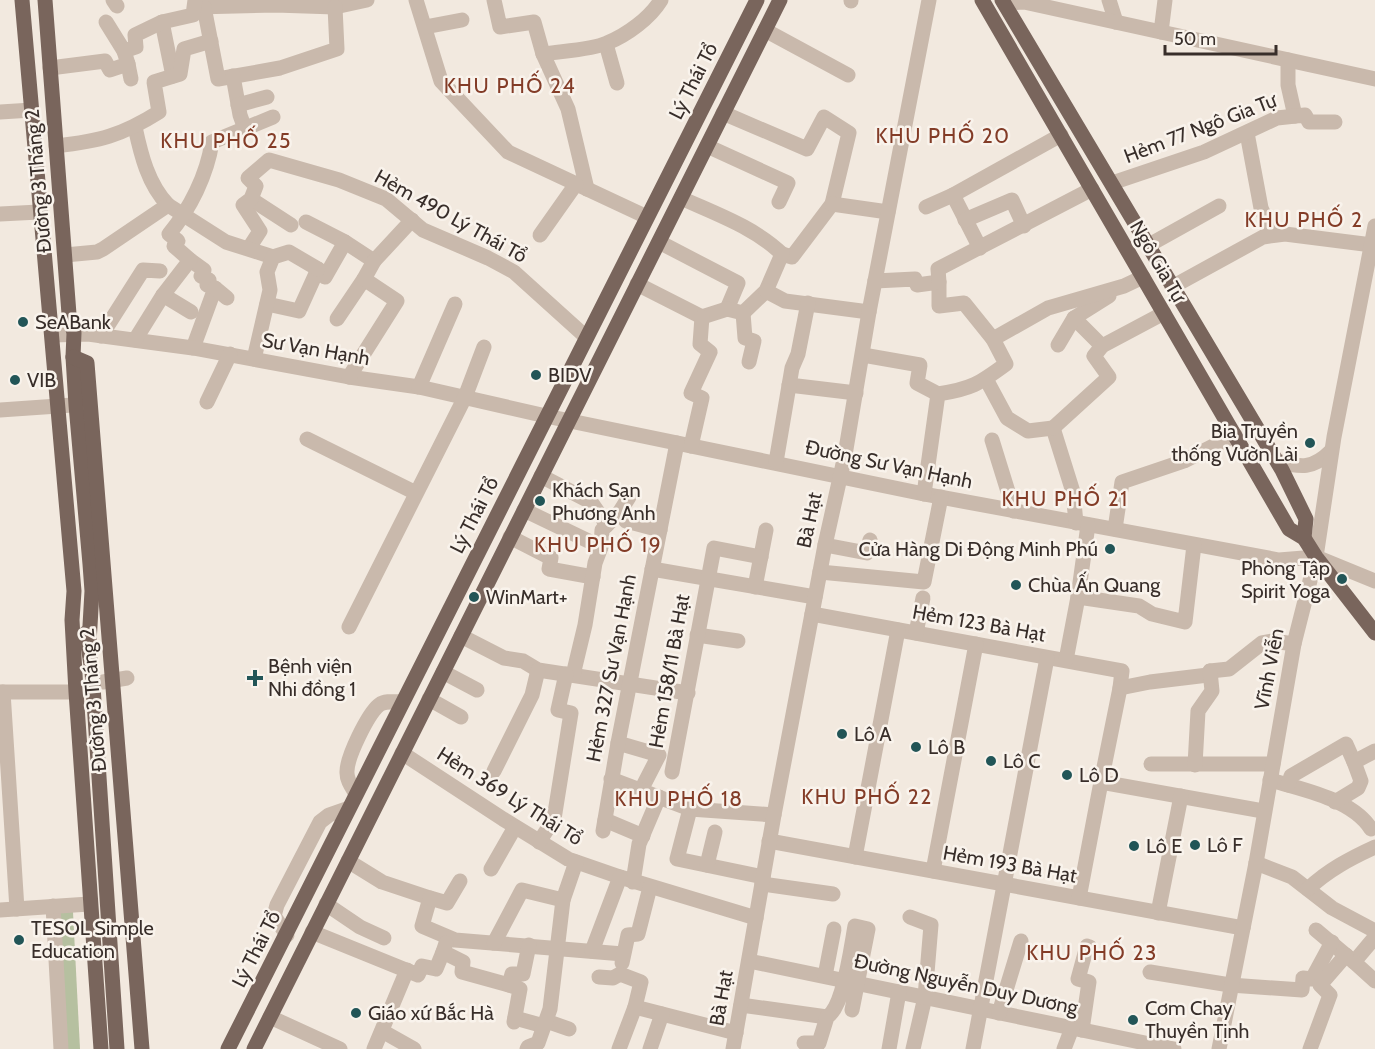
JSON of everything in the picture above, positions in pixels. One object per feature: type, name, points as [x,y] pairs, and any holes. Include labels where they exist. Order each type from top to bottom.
[{"type":"main road","name":"Đường 3 Tháng 2","points":[[22,0],[74,591],[72,620],[83,904],[101,1049]]},
{"type":"main road","name":"Đường 3 Tháng 2","points":[[45,0],[69,314],[74,333],[73,357],[83,404],[109,678],[131,964],[142,1049]]},
{"type":"main road","name":"Lý Thái Tổ","points":[[228,1049],[757,0]]},
{"type":"main road","name":"Lý Thái Tổ","points":[[254,1049],[780,0]]},
{"type":"main road","name":"Ngô Gia Tự","points":[[982,0],[1289,529],[1304,538],[1375,633]]},
{"type":"main road","name":"Ngô Gia Tự","points":[[1003,2],[1277,461],[1306,519],[1304,538]]},
{"type":"main road","name":"Đường 3 Tháng 2","points":[[89,643],[92,591],[97,563]]},
{"type":"main road","name":"Đường 3 Tháng 2","points":[[74,591],[89,643]]},
{"type":"main road","name":"Đường 3 Tháng 2","points":[[92,591],[109,678]]},
{"type":"main road","points":[[89,643],[109,678],[117,1049]]},
{"type":"main road","points":[[324,857],[347,864]]},
{"type":"main road","name":"Đường 3 Tháng 2","points":[[131,964],[131,1049]]},
{"type":"street","points":[[198,4],[287,3],[335,7],[367,0]]},
{"type":"street","points":[[417,0],[441,81],[508,152],[647,217]]},
{"type":"street","points":[[494,0],[500,27],[534,22],[543,54],[568,109],[582,186]]},
{"type":"street","points":[[543,54],[606,44],[629,31],[655,10],[661,0]]},
{"type":"street","name":"Bà Hạt","points":[[735,1041],[769,841],[929,0]]},
{"type":"street","points":[[1109,0],[1116,22]]},
{"type":"street","points":[[1161,32],[1165,0]]},
{"type":"street","points":[[1003,2],[1024,2],[1375,79]]},
{"type":"street","points":[[128,65],[136,47],[135,35],[162,22],[193,15],[198,4]]},
{"type":"street","points":[[198,4],[211,41],[218,79],[280,68],[337,49],[335,7]]},
{"type":"street","points":[[425,27],[462,20]]},
{"type":"street","points":[[106,22],[128,65]]},
{"type":"street","points":[[162,22],[173,76]]},
{"type":"street","points":[[765,30],[848,75]]},
{"type":"street","points":[[56,146],[98,141],[135,127],[159,112],[154,82],[180,74],[184,49],[211,41]]},
{"type":"street","points":[[606,44],[617,83]]},
{"type":"street","points":[[1288,60],[1288,85],[1296,116]]},
{"type":"street","points":[[50,69],[105,61],[110,70],[128,65]]},
{"type":"street","points":[[233,76],[245,129]]},
{"type":"street","points":[[238,105],[267,97]]},
{"type":"street","points":[[0,112],[32,110]]},
{"type":"street","points":[[681,198],[749,229],[768,240],[782,254],[792,257],[831,204],[849,133],[824,117],[807,149],[723,113]]},
{"type":"street","name":"Hẻm 77 Ngô Gia Tự","points":[[1112,183],[1204,152],[1277,118],[1305,115],[1309,122],[1335,122]]},
{"type":"street","points":[[193,348],[221,293],[207,285],[209,280],[201,276],[204,270],[174,246],[178,241],[169,234],[183,215],[201,182],[210,158],[212,142],[273,117]]},
{"type":"street","points":[[135,127],[148,174],[160,197],[168,205],[226,242],[273,257],[289,252],[318,269],[325,277],[345,242]]},
{"type":"street","points":[[1247,133],[1261,208],[1273,235]]},
{"type":"street","points":[[926,207],[1061,135]]},
{"type":"street","points":[[707,146],[788,183],[779,202]]},
{"type":"street","name":"Hẻm 490 Lý Thái Tổ","points":[[251,199],[256,186],[248,178],[269,160],[339,180],[386,199],[423,230],[488,258],[514,272],[586,337]]},
{"type":"street","points":[[540,235],[582,186]]},
{"type":"street","points":[[863,355],[920,365],[917,383],[938,394],[966,390],[986,379],[1006,364],[993,339],[964,303],[939,306],[939,269],[1092,189]]},
{"type":"street","points":[[952,195],[980,248]]},
{"type":"street","points":[[249,248],[260,231],[243,204],[251,199],[299,223],[345,242],[374,261]]},
{"type":"street","points":[[965,220],[1012,200],[1024,226]]},
{"type":"street","points":[[831,204],[888,212]]},
{"type":"street","points":[[65,255],[97,252],[168,205]]},
{"type":"street","points":[[1149,245],[1219,206]]},
{"type":"street","points":[[0,213],[39,212]]},
{"type":"street","points":[[337,319],[374,261],[412,220]]},
{"type":"street","name":"Vĩnh Viễn","points":[[1220,1049],[1230,985],[1256,863],[1263,811],[1294,644],[1316,557],[1331,451],[1375,226]]},
{"type":"street","points":[[1172,287],[1263,237],[1285,234],[1372,245]]},
{"type":"street","points":[[658,242],[738,283],[727,309]]},
{"type":"street","points":[[743,313],[766,291],[782,254]]},
{"type":"street","points":[[254,358],[270,290],[267,272],[273,257]]},
{"type":"street","points":[[135,340],[190,260]]},
{"type":"street","points":[[267,304],[299,312],[318,269]]},
{"type":"street","points":[[101,336],[143,270],[160,271]]},
{"type":"street","points":[[1058,345],[1074,318],[1124,286],[1143,277]]},
{"type":"street","points":[[349,377],[397,301],[364,279]]},
{"type":"street","points":[[875,280],[915,279],[917,285],[939,282]]},
{"type":"street","points":[[637,284],[702,317],[727,309],[743,313]]},
{"type":"street","points":[[993,339],[1048,308],[1124,286]]},
{"type":"street","points":[[766,291],[785,301],[869,312]]},
{"type":"street","points":[[164,295],[191,312]]},
{"type":"street","points":[[776,462],[792,368],[798,354],[808,303]]},
{"type":"street","points":[[419,387],[455,304]]},
{"type":"street","points":[[743,313],[745,338],[754,341],[749,362]]},
{"type":"street","points":[[986,379],[1007,418],[1028,431],[1053,428],[1109,377],[1094,356],[1102,346],[1164,313]]},
{"type":"street","name":"Hẻm 327 Sư Vạn Hạnh","points":[[643,836],[604,825],[611,778],[660,530],[684,444],[702,398],[691,393],[710,352],[700,344],[702,317]]},
{"type":"street","points":[[1074,318],[1102,346]]},
{"type":"street","name":"Sư Vạn Hạnh","points":[[52,335],[74,333],[230,354],[349,377],[419,387],[570,420]]},
{"type":"street","points":[[349,627],[465,397],[484,347]]},
{"type":"street","points":[[207,402],[230,354]]},
{"type":"street","points":[[789,385],[856,393]]},
{"type":"street","points":[[924,494],[938,394]]},
{"type":"street","points":[[0,410],[83,404]]},
{"type":"street","name":"Đường Sư Vạn Hạnh","points":[[570,420],[924,494],[1194,545],[1279,560],[1316,557],[1375,581]]},
{"type":"street","points":[[1053,428],[1082,524],[1078,597],[1066,660]]},
{"type":"street","points":[[1115,530],[1122,482],[1184,461],[1235,435]]},
{"type":"street","points":[[307,439],[416,493]]},
{"type":"street","points":[[992,440],[1014,511]]},
{"type":"street","points":[[1277,461],[1295,466],[1311,465],[1331,451]]},
{"type":"street","points":[[541,476],[591,502],[607,525]]},
{"type":"street","points":[[539,842],[554,819],[571,713],[558,710],[585,625],[595,563],[601,548],[602,530],[619,513],[629,497]]},
{"type":"street","points":[[820,572],[924,582],[941,497]]},
{"type":"street","points":[[524,510],[601,548]]},
{"type":"street","points":[[619,513],[626,521],[660,530]]},
{"type":"street","points":[[755,587],[766,530]]},
{"type":"street","points":[[510,537],[550,558],[549,569],[593,577]]},
{"type":"street","points":[[825,545],[867,553],[870,540]]},
{"type":"street","points":[[1078,597],[1139,606],[1152,614],[1185,622],[1194,545]]},
{"type":"street","name":"Hẻm 158/11 Bà Hạt","points":[[672,772],[714,548],[761,557]]},
{"type":"street","points":[[652,569],[815,597]]},
{"type":"street","points":[[916,633],[923,598]]},
{"type":"street","name":"Hẻm 123 Bà Hạt","points":[[812,614],[1122,671],[1120,688]]},
{"type":"street","points":[[855,857],[898,630]]},
{"type":"street","points":[[697,635],[738,641]]},
{"type":"street","points":[[461,636],[504,658],[523,661],[538,670],[688,693]]},
{"type":"street","points":[[1079,898],[1120,688],[1208,675],[1210,671],[1229,669],[1262,643],[1273,641],[1294,644]]},
{"type":"street","points":[[933,871],[976,644]]},
{"type":"street","points":[[973,1049],[1047,658]]},
{"type":"street","points":[[494,771],[532,695],[538,670]]},
{"type":"street","points":[[1195,765],[1198,711],[1212,691],[1210,671]]},
{"type":"street","points":[[443,672],[477,690]]},
{"type":"street","points":[[17,909],[1,692],[76,692]]},
{"type":"street","points":[[429,699],[461,717]]},
{"type":"street","points":[[356,794],[348,779],[347,769],[360,734],[378,706],[389,702],[402,702]]},
{"type":"street","points":[[618,743],[659,755],[641,790]]},
{"type":"street","points":[[1288,785],[1291,776],[1346,744],[1361,781],[1358,788],[1335,801]]},
{"type":"street","points":[[1354,762],[1375,752]]},
{"type":"street","name":"Hẻm 369 Lý Thái Tổ","points":[[402,753],[515,827],[576,862],[626,880],[756,918]]},
{"type":"street","points":[[1151,764],[1273,764]]},
{"type":"street","points":[[611,778],[690,809],[774,815]]},
{"type":"street","points":[[1269,780],[1335,801],[1366,820],[1374,830]]},
{"type":"street","points":[[1101,782],[1263,811]]},
{"type":"street","points":[[1158,913],[1181,796]]},
{"type":"street","points":[[592,951],[626,880],[659,797]]},
{"type":"street","points":[[287,935],[274,916],[277,904],[320,822],[329,815],[349,808]]},
{"type":"street","points":[[690,809],[677,859],[833,894]]},
{"type":"street","points":[[491,869],[515,827]]},
{"type":"street","points":[[707,865],[715,832]]},
{"type":"street","name":"Hẻm 193 Bà Hạt","points":[[769,841],[1243,928]]},
{"type":"street","points":[[1308,889],[1321,877],[1347,860],[1375,846]]},
{"type":"street","points":[[538,1047],[550,1009],[563,900],[576,862]]},
{"type":"street","points":[[1256,863],[1292,877],[1332,908],[1375,931]]},
{"type":"street","points":[[347,864],[382,882],[447,903],[460,882]]},
{"type":"street","points":[[620,974],[628,935],[638,934],[650,887]]},
{"type":"street","points":[[494,943],[522,890],[563,900]]},
{"type":"street","points":[[430,898],[422,926],[464,962],[462,972],[520,989],[515,1020],[569,1029]]},
{"type":"street","points":[[0,910],[83,904]]},
{"type":"street","points":[[326,904],[360,927],[384,938]]},
{"type":"street","points":[[53,906],[61,1049]]},
{"type":"street","points":[[910,916],[931,926],[925,997],[913,1049]]},
{"type":"street","points":[[741,1005],[827,1017],[834,1013],[852,982],[868,929],[862,928]]},
{"type":"street","points":[[825,976],[834,929]]},
{"type":"street","points":[[1317,930],[1375,981]]},
{"type":"street","points":[[312,932],[418,975],[422,966],[436,969],[446,945],[455,940],[623,954]]},
{"type":"street","points":[[1310,1049],[1330,995],[1320,985],[1375,937]]},
{"type":"street","points":[[999,1013],[1021,941]]},
{"type":"street","points":[[1150,972],[1230,985],[1302,990],[1303,978],[1312,979],[1332,942]]},
{"type":"street","points":[[509,986],[512,974],[523,974],[529,945]]},
{"type":"street","points":[[1064,1049],[1077,1029],[1089,982],[1078,979],[1087,946],[1090,947]]},
{"type":"street","name":"Đường Nguyễn Duy Dương","points":[[749,961],[1077,1029],[1133,1045],[1174,1049]]},
{"type":"street","points":[[374,1049],[407,970]]},
{"type":"street","points":[[599,977],[613,978],[620,974]]},
{"type":"street","points":[[619,1049],[635,1007],[641,982],[620,974]]},
{"type":"street","points":[[852,982],[852,1010]]},
{"type":"street","points":[[890,1049],[899,992]]},
{"type":"street","points":[[635,1007],[662,1014],[735,1041]]},
{"type":"street","points":[[650,1049],[662,1014]]},
{"type":"street","points":[[270,1017],[340,1049]]},
{"type":"street","points":[[804,1042],[819,1043],[827,1017]]},
{"type":"street","points":[[382,1031],[414,1049]]},
{"type":"green space","points":[[60,912],[73,912],[80,1049],[67,1049]]},
{"type":"place","name":"SeABank","points":[[23,322]]},
{"type":"place","name":"BIDV","points":[[536,375]]},
{"type":"place","name":"VIB","points":[[15,380]]},
{"type":"place","name":"Bia Truyền thống Vườn Lài","points":[[1310,443]]},
{"type":"place","name":"Khách Sạn Phương Anh","points":[[540,501]]},
{"type":"place","name":"Cửa Hàng Di Động Minh Phú","points":[[1110,549]]},
{"type":"place","name":"Phòng Tập Spirit Yoga","points":[[1342,579]]},
{"type":"place","name":"Chùa Ấn Quang","points":[[1016,585]]},
{"type":"place","name":"WinMart+","points":[[474,597]]},
{"type":"place","name":"Bệnh viện Nhi đồng 1","points":[[255,678]]},
{"type":"place","name":"Lô A","points":[[842,734]]},
{"type":"place","name":"Lô B","points":[[916,747]]},
{"type":"place","name":"Lô C","points":[[991,761]]},
{"type":"place","name":"Lô D","points":[[1067,775]]},
{"type":"place","name":"Lô F","points":[[1195,845]]},
{"type":"place","name":"Lô E","points":[[1134,846]]},
{"type":"place","name":"TESOL Simple Education","points":[[19,940]]},
{"type":"place","name":"Giáo xứ Bắc Hà","points":[[356,1013]]},
{"type":"place","name":"Cơm Chay Thuyền Tịnh","points":[[1133,1020]]},
{"type":"district","name":"KHU PHỐ 24","points":[[510,86]]},
{"type":"district","name":"KHU PHỐ 20","points":[[943,136]]},
{"type":"district","name":"KHU PHỐ 25","points":[[226,141]]},
{"type":"district","name":"KHU PHỐ 2","points":[[1304,220]]},
{"type":"district","name":"KHU PHỐ 21","points":[[1065,499]]},
{"type":"district","name":"KHU PHỐ 19","points":[[598,545]]},
{"type":"district","name":"KHU PHỐ 22","points":[[867,797]]},
{"type":"district","name":"KHU PHỐ 18","points":[[679,799]]},
{"type":"district","name":"KHU PHỐ 23","points":[[1092,953]]}]
